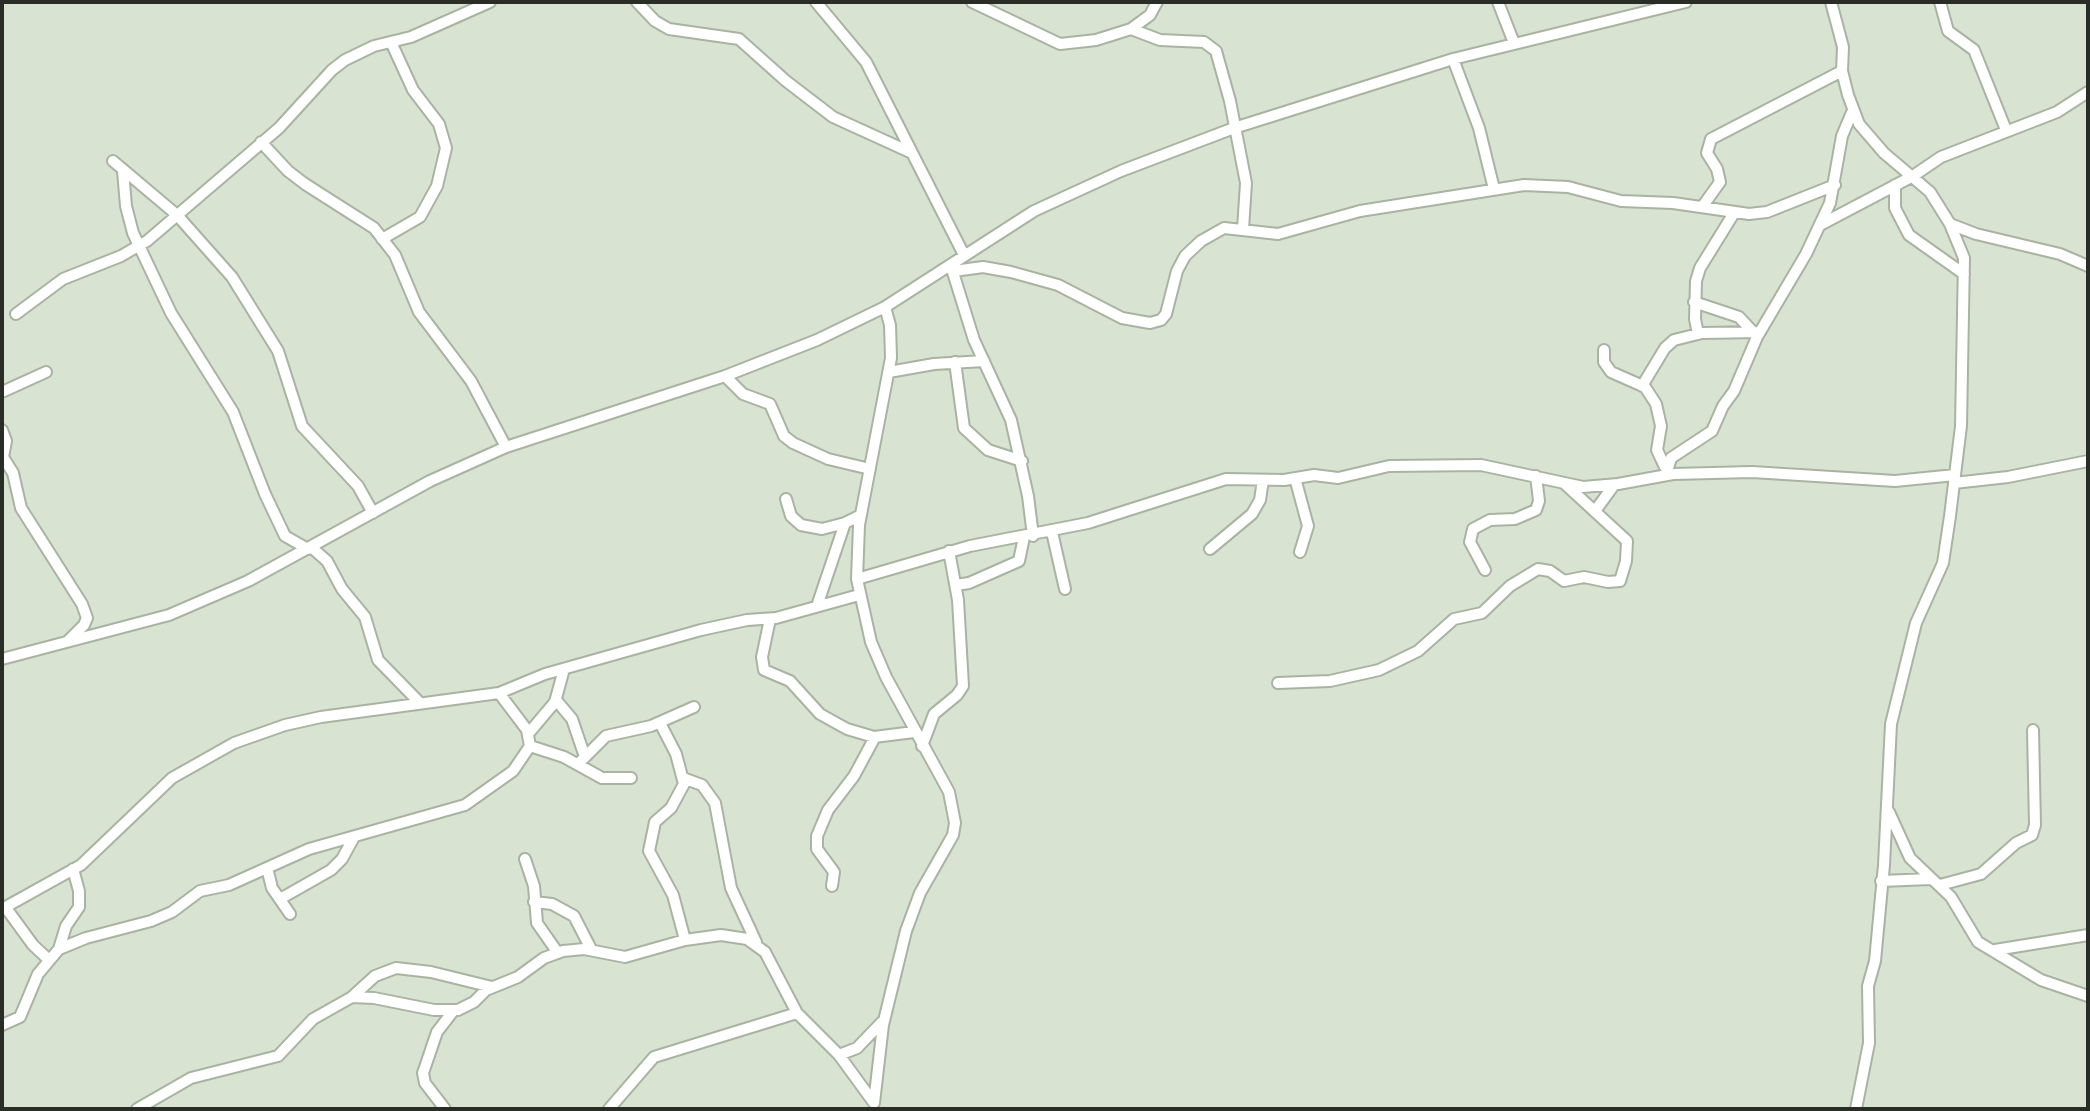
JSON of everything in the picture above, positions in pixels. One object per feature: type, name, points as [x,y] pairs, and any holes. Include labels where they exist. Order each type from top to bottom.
[{"type":"street","points":[[16,314],[63,279],[139,247],[279,128],[331,70],[356,53],[473,12],[490,2]]},
{"type":"street","points":[[637,2],[669,29],[740,39],[786,81],[833,117],[912,153]]},
{"type":"street","points":[[816,2],[866,62],[964,256]]},
{"type":"street","points":[[972,2],[1060,44],[1096,40],[1131,29],[1142,22],[1157,2]]},
{"type":"street","points":[[1498,2],[1514,43]]},
{"type":"street","points":[[2,659],[179,611],[248,581],[430,481],[506,447],[725,376],[817,340],[886,307],[952,268],[964,256],[1034,211],[1086,184],[1234,128],[1453,59],[1686,2]]},
{"type":"street","points":[[1831,2],[1843,47],[1842,71],[1853,110],[1866,135],[1930,192],[1950,224],[1964,258],[1964,367],[1955,479],[1943,563],[1922,604],[1895,704],[1889,748],[1875,961],[1868,986],[1869,1043],[1856,1109]]},
{"type":"street","points":[[1940,2],[1948,31],[1974,50],[2006,130]]},
{"type":"street","points":[[1142,22],[1146,34]]},
{"type":"street","points":[[1131,29],[1160,40],[1195,40],[1210,44],[1224,78],[1247,194],[1243,229]]},
{"type":"street","points":[[382,239],[419,217],[437,186],[446,148],[439,124],[413,90],[391,42]]},
{"type":"street","points":[[1453,59],[1479,128],[1494,189]]},
{"type":"street","points":[[1702,207],[1716,192],[1720,182],[1717,169],[1707,153],[1711,139],[1842,71]]},
{"type":"street","points":[[1820,225],[1913,176],[1941,157],[2056,112],[2088,92]]},
{"type":"street","points":[[1666,471],[1671,458],[1686,445],[1712,431],[1756,332],[1787,288],[1820,225],[1835,184],[1842,136],[1853,110]]},
{"type":"street","points":[[261,142],[288,171],[322,196],[367,221],[395,255],[419,312],[471,380],[506,447]]},
{"type":"street","points":[[113,161],[177,215],[245,295],[278,351],[302,426],[352,478],[373,513]]},
{"type":"street","points":[[123,171],[126,206],[139,247],[171,313],[233,412],[282,530],[288,539],[310,548],[327,561],[342,589],[365,617],[378,660],[419,702]]},
{"type":"street","points":[[952,268],[983,267],[1058,285],[1122,318],[1150,323],[1161,320],[1166,314],[1177,271],[1193,247],[1224,228],[1278,234],[1360,211],[1524,185],[1568,187],[1621,201],[1702,207],[1734,213],[1767,212],[1835,184]]},
{"type":"street","points":[[1895,185],[1895,208],[1903,228],[1916,241],[1964,274]]},
{"type":"street","points":[[1698,334],[1694,302],[1700,268],[1734,213]]},
{"type":"street","points":[[1950,224],[1976,234],[2060,254],[2088,266]]},
{"type":"street","points":[[1934,251],[1959,246]]},
{"type":"street","points":[[952,268],[984,362],[1006,404],[1022,461],[1029,536],[1018,561],[956,585]]},
{"type":"street","points":[[1694,302],[1740,317],[1756,332]]},
{"type":"street","points":[[874,1106],[884,1020],[906,931],[920,893],[953,835],[955,823],[949,793],[914,732],[871,642],[859,595],[857,579],[861,515],[889,372],[891,341],[886,307]]},
{"type":"street","points":[[1642,386],[1665,348],[1674,340],[1698,334],[1756,332]]},
{"type":"street","points":[[1604,349],[1604,362],[1611,372],[1642,386],[1660,412],[1657,450],[1666,471]]},
{"type":"street","points":[[889,372],[955,362],[984,362]]},
{"type":"street","points":[[955,362],[964,428],[988,450],[1022,461]]},
{"type":"street","points":[[2,392],[46,372]]},
{"type":"street","points":[[725,376],[743,394],[770,404],[779,429],[793,443],[828,459],[870,469]]},
{"type":"street","points":[[2,430],[6,441],[4,457],[13,473],[21,508],[82,604],[87,618],[85,625],[66,643]]},
{"type":"street","points":[[857,579],[949,551],[1052,532],[1226,479],[1263,480],[1314,475],[1345,477],[1389,466],[1481,465],[1583,487],[1614,485],[1666,471],[1752,472],[1902,481],[1995,479],[2088,461]]},
{"type":"street","points":[[1485,570],[1470,542],[1473,529],[1490,520],[1515,519],[1536,510],[1539,501],[1536,476]]},
{"type":"street","points":[[1295,478],[1308,526],[1300,552]]},
{"type":"street","points":[[1210,549],[1252,514],[1260,500],[1263,480]]},
{"type":"street","points":[[1278,683],[1330,681],[1379,670],[1418,651],[1454,620],[1482,613],[1510,586],[1538,569],[1549,571],[1563,581],[1584,576],[1608,582],[1620,581],[1626,566],[1627,541],[1565,484]]},
{"type":"street","points":[[1595,511],[1614,485]]},
{"type":"street","points":[[786,499],[791,516],[801,525],[822,529],[845,523],[861,515]]},
{"type":"street","points":[[817,606],[845,523]]},
{"type":"street","points":[[1052,532],[1065,589]]},
{"type":"street","points":[[922,746],[934,714],[957,695],[962,686],[963,655],[956,585],[949,551]]},
{"type":"street","points":[[49,960],[4,909],[73,869],[111,839],[172,778],[234,743],[285,725],[320,717],[499,693],[564,669],[725,624],[770,620],[859,595]]},
{"type":"street","points":[[770,620],[762,657],[765,671],[790,681],[832,723],[875,737],[914,732]]},
{"type":"street","points":[[528,734],[555,700],[564,669]]},
{"type":"street","points":[[59,948],[151,921],[172,912],[200,891],[229,885],[309,849],[465,805],[513,771],[530,747],[528,734],[499,693]]},
{"type":"street","points":[[555,700],[572,719],[582,760]]},
{"type":"street","points":[[582,760],[606,736],[660,723],[694,707]]},
{"type":"street","points":[[660,723],[676,754],[683,778],[682,790],[675,803],[655,822],[649,851],[673,895],[685,940]]},
{"type":"street","points":[[1881,881],[1935,882],[1981,873],[2016,843],[2032,835],[2035,825],[2034,730]]},
{"type":"street","points":[[832,886],[834,872],[817,849],[817,836],[828,810],[854,776],[875,737]]},
{"type":"street","points":[[530,747],[582,760],[602,778],[631,778]]},
{"type":"street","points":[[683,778],[702,785],[715,803],[731,888],[757,944],[771,960],[784,993],[797,1013],[839,1055],[874,1106]]},
{"type":"street","points":[[1887,806],[1910,858],[1959,909],[1971,935],[2049,984],[2088,996]]},
{"type":"street","points":[[280,899],[331,870],[342,859],[352,839]]},
{"type":"street","points":[[525,859],[533,878],[534,902],[541,932],[558,953]]},
{"type":"street","points":[[267,868],[272,888],[290,914]]},
{"type":"street","points":[[2,1025],[20,1017],[38,974],[59,948],[79,902],[73,869]]},
{"type":"street","points":[[534,902],[552,904],[574,916],[591,950]]},
{"type":"street","points":[[352,997],[374,998],[434,1010],[454,1010],[468,1007],[492,987],[518,977],[544,958],[558,953],[591,950],[625,957],[685,940],[721,935],[747,939],[757,944]]},
{"type":"street","points":[[1993,950],[2088,935]]},
{"type":"street","points":[[137,1109],[191,1078],[278,1055],[313,1019],[352,997],[375,976],[396,968],[432,972],[492,987]]},
{"type":"street","points":[[444,1109],[425,1083],[423,1073],[437,1032],[454,1010]]},
{"type":"street","points":[[609,1109],[635,1081],[649,1059],[797,1013]]},
{"type":"street","points":[[839,1055],[857,1048],[884,1020]]}]
